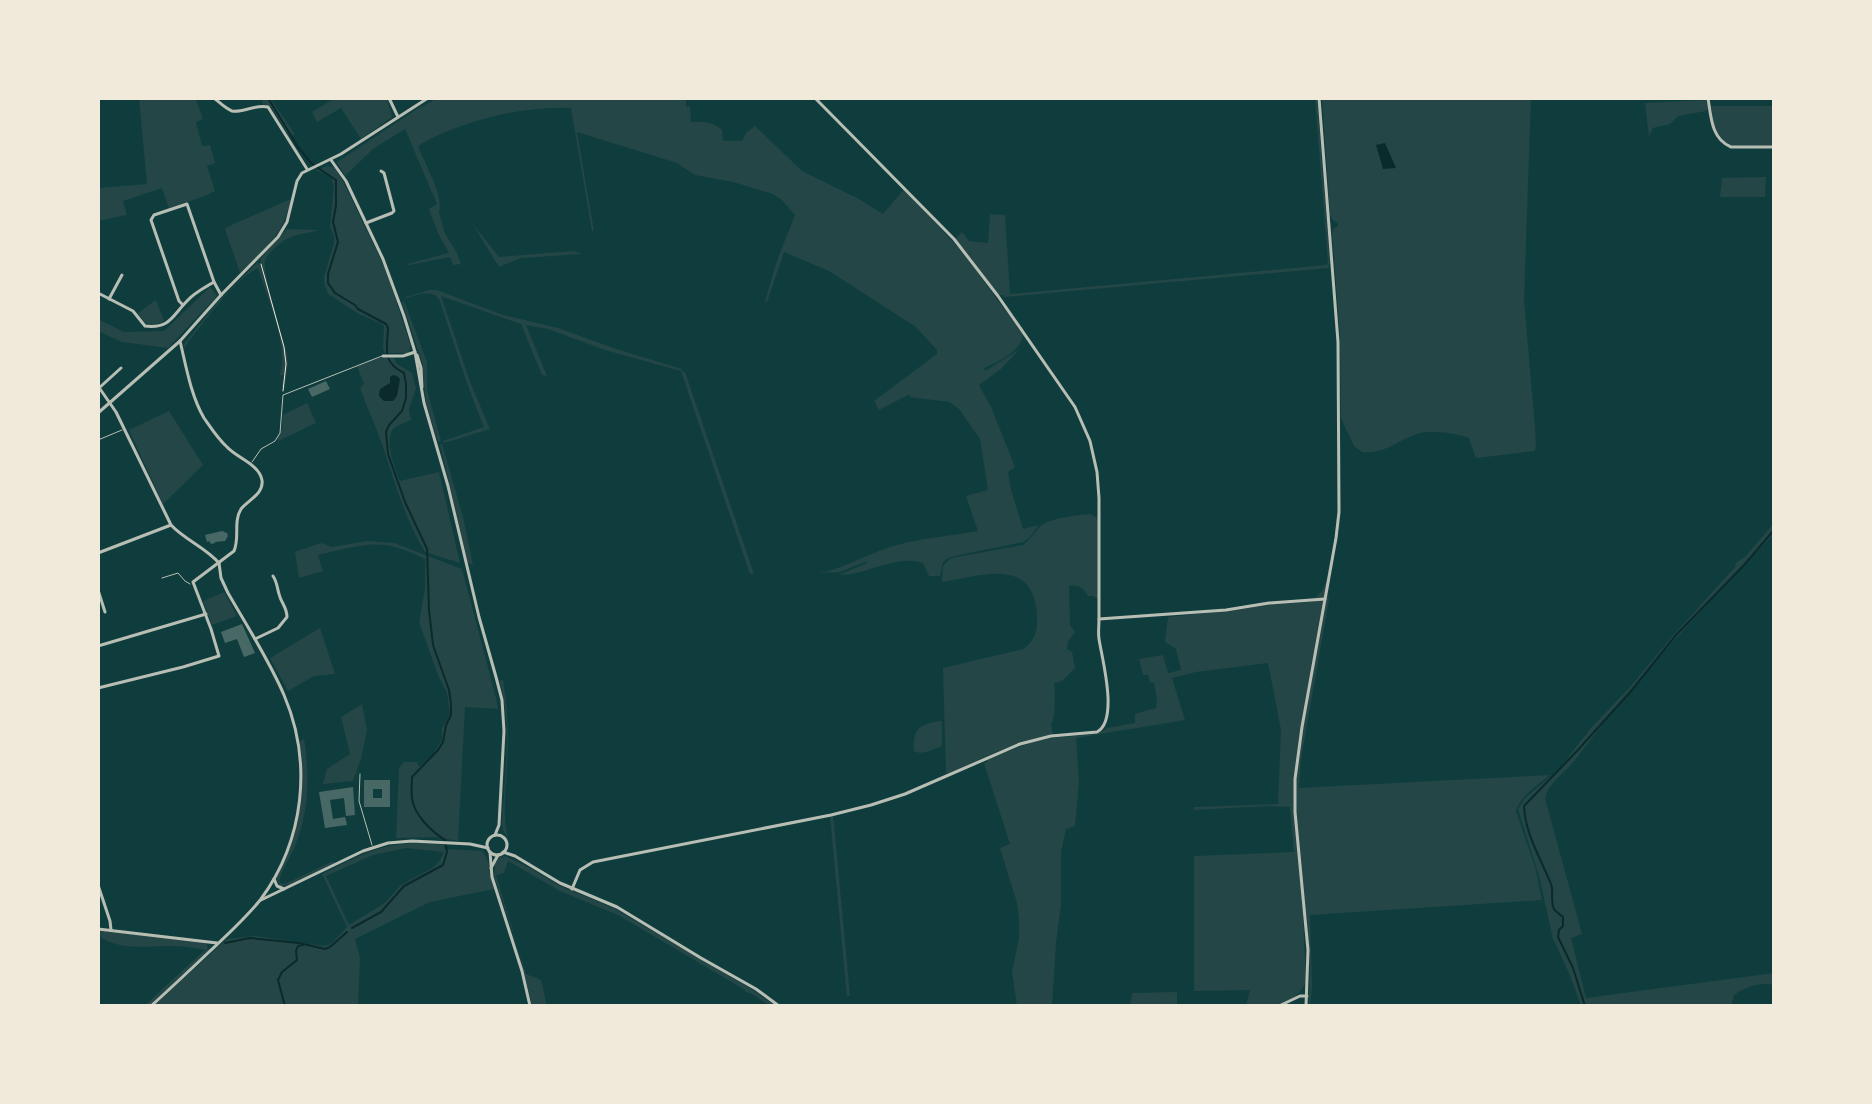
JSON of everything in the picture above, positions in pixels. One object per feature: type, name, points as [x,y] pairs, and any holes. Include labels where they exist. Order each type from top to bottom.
[{"type":"street","points":[[214,98],[233,111],[268,107],[309,168]]},
{"type":"street","points":[[389,98],[398,117]]},
{"type":"street","points":[[98,413],[180,341],[278,237],[287,222],[300,175],[331,160],[428,98]]},
{"type":"street","points":[[572,889],[580,870],[588,863],[871,805],[905,794],[1020,744],[1051,736],[1097,732],[1105,724],[1108,693],[1099,635],[1099,485],[1093,452],[1075,407],[954,239],[815,98]]},
{"type":"street","points":[[1306,1006],[1307,933],[1294,793],[1296,762],[1339,512],[1339,373],[1319,98]]},
{"type":"street","points":[[1708,98],[1714,129],[1722,143],[1731,147],[1774,147]]},
{"type":"street","points":[[331,160],[346,181],[388,270],[421,368],[423,396],[502,700],[504,731],[499,825],[507,846],[515,856],[572,889],[630,914],[779,1006]]},
{"type":"street","points":[[366,223],[394,211],[381,171]]},
{"type":"street","points":[[183,305],[151,220],[154,215],[187,204],[221,295]]},
{"type":"street","points":[[109,299],[122,275]]},
{"type":"street","points":[[98,293],[133,311],[143,325],[158,327],[168,323],[195,294],[214,282]]},
{"type":"street","points":[[98,688],[217,658],[219,653],[193,584],[194,579],[232,554],[238,539],[240,511],[261,488],[261,478],[254,467],[224,445],[203,416],[180,341]]},
{"type":"street","points":[[383,356],[403,356],[415,352]]},
{"type":"street","points":[[121,368],[98,387],[111,403],[171,525],[219,563],[224,584],[285,696],[298,737],[301,759],[298,813],[289,848],[274,879],[258,902],[151,1006]]},
{"type":"street","points":[[98,553],[171,525]]},
{"type":"street","points":[[255,639],[278,628],[287,617],[287,609],[273,576]]},
{"type":"street","points":[[98,590],[105,612]]},
{"type":"street","points":[[1099,619],[1325,599]]},
{"type":"street","points":[[98,646],[206,614]]},
{"type":"street","points":[[258,902],[373,847],[396,842],[470,844],[488,841],[499,825]]},
{"type":"street","points":[[495,835],[502,836]]},
{"type":"street","points":[[488,841],[492,877],[530,1006]]},
{"type":"street","points":[[470,844],[515,856]]},
{"type":"street","points":[[491,868],[507,846]]},
{"type":"street","points":[[274,879],[277,886],[284,889]]},
{"type":"street","points":[[98,885],[111,930]]},
{"type":"street","points":[[98,929],[218,943]]},
{"type":"street","points":[[1279,1006],[1307,996]]},
{"type":"lane","points":[[250,464],[261,449],[275,441],[280,433],[283,395],[383,356]]},
{"type":"lane","points":[[98,440],[124,429]]},
{"type":"lane","points":[[162,578],[178,573],[193,584]]},
{"type":"lane","points":[[360,774],[359,801],[373,847]]},
{"type":"path","points":[[258,258],[284,347],[283,395]]},
{"type":"shaded area","points":[[139,98],[195,98],[203,119],[196,122],[202,146],[210,145],[215,163],[207,166],[215,191],[169,208],[162,188],[123,201],[127,215],[98,221],[98,188],[147,184]]},
{"type":"shaded area","points":[[261,98],[270,98],[295,134],[290,137],[272,108],[263,104]]},
{"type":"shaded area","points":[[335,98],[387,98],[392,117],[361,139],[341,108],[317,122],[312,112]]},
{"type":"shaded area","points":[[438,98],[686,99],[691,122],[715,125],[722,130],[723,141],[742,141],[755,126],[802,171],[883,214],[904,189],[965,255],[1023,335],[1013,352],[983,369],[987,370],[1020,349],[1001,369],[979,385],[1015,467],[1008,472],[1023,529],[1039,525],[1023,542],[950,557],[943,562],[940,576],[929,576],[923,563],[912,561],[839,575],[867,561],[840,572],[819,573],[897,545],[978,531],[966,496],[988,490],[980,439],[959,409],[949,402],[909,397],[910,394],[879,410],[874,401],[937,354],[937,350],[916,327],[829,271],[784,252],[765,301],[795,215],[773,194],[695,175],[677,163],[577,132],[592,231],[571,108],[532,110],[492,117],[453,129],[418,146],[439,197],[439,212],[445,234],[461,264],[453,265],[450,257],[407,264],[449,253],[429,209],[437,204],[405,129],[373,149],[345,176],[337,162]]},
{"type":"shaded area","points":[[1315,98],[1330,262],[1328,268],[1004,297],[999,295],[955,239],[962,232],[969,241],[988,243],[990,214],[1005,215],[1010,294],[1326,265]]},
{"type":"shaded area","points":[[1322,98],[1531,98],[1524,299],[1535,428],[1534,451],[1477,458],[1469,438],[1436,432],[1417,434],[1378,451],[1362,452],[1354,446],[1341,418],[1340,336],[1332,232],[1338,223],[1330,215]]},
{"type":"shaded area","points":[[1707,100],[1706,111],[1678,116],[1670,124],[1653,128],[1649,137],[1645,103]]},
{"type":"shaded area","points":[[1711,106],[1774,106],[1774,146],[1746,147],[1726,143],[1716,132]]},
{"type":"shaded area","points":[[1385,143],[1396,168],[1383,169],[1376,145]]},
{"type":"shaded area","points":[[327,166],[335,168],[343,181],[387,273],[410,344],[408,353],[386,353],[383,349],[384,326],[328,294],[324,277],[334,243],[330,227],[334,186],[331,177],[316,170]]},
{"type":"shaded area","points":[[1766,177],[1765,197],[1720,197],[1722,178]]},
{"type":"shaded area","points":[[291,199],[278,232],[240,273],[225,229]]},
{"type":"shaded area","points":[[472,223],[499,257],[574,251],[582,254],[521,258],[499,267]]},
{"type":"shaded area","points":[[287,229],[318,230],[287,239],[271,251],[265,261],[287,354],[284,391],[284,375],[280,375],[282,349],[258,268],[230,291],[184,349],[184,344],[217,303],[258,262],[265,274],[260,259]]},
{"type":"shaded area","points":[[210,287],[217,296],[168,348],[122,342],[98,331],[98,319],[124,332],[164,331]]},
{"type":"shaded area","points":[[429,290],[682,369],[605,350],[548,329],[526,325],[547,376],[542,375],[521,324],[441,296],[470,382],[490,429],[444,443],[484,427],[439,299],[427,293],[404,299]]},
{"type":"shaded area","points":[[156,300],[164,321],[149,324],[138,313]]},
{"type":"shaded area","points":[[404,301],[427,362],[427,390],[441,441],[438,442],[426,403],[422,362]]},
{"type":"shaded area","points":[[393,357],[397,364],[412,373],[416,389],[409,409],[411,420],[393,429],[391,434],[390,447],[396,470],[400,481],[439,472],[460,563],[425,552],[406,514],[360,388],[364,384],[357,366],[379,358]]},
{"type":"shaded area","points":[[681,371],[685,372],[754,574],[750,574]]},
{"type":"shaded area","points":[[393,375],[400,379],[397,396],[393,401],[384,401],[379,396],[380,389],[390,383]]},
{"type":"shaded area","points":[[307,403],[316,423],[278,441],[283,415]]},
{"type":"shaded area","points":[[169,411],[203,465],[163,504],[129,430]]},
{"type":"shaded area","points":[[440,444],[463,517],[473,565],[468,563]]},
{"type":"shaded area","points":[[1090,514],[1098,522],[1099,600],[1088,596],[1081,587],[1069,586],[1070,625],[1075,632],[1067,649],[1072,652],[1075,668],[1062,681],[1054,683],[1053,735],[996,752],[946,773],[943,668],[1023,649],[1033,639],[1037,622],[1034,598],[1027,585],[1017,577],[990,574],[942,582],[943,566],[951,558],[1023,545],[1046,523]]},
{"type":"shaded area","points":[[1774,523],[1774,534],[1646,673],[1554,782],[1545,798],[1582,934],[1571,938],[1586,998],[1774,973],[1774,985],[1758,985],[1743,990],[1734,995],[1731,1006],[1581,1006],[1553,939],[1539,876],[1518,809],[1525,798],[1559,769],[1591,728]]},
{"type":"shaded area","points":[[367,541],[394,543],[462,569],[498,709],[465,707],[458,841],[436,837],[396,838],[399,768],[404,762],[417,762],[419,767],[433,754],[442,740],[442,728],[450,714],[447,693],[419,622],[425,589],[425,559],[396,547],[360,546],[318,555],[323,571],[299,578],[295,552],[321,543],[332,547]]},
{"type":"shaded area","points":[[1327,580],[1330,583],[1329,600],[1301,759],[1299,788],[1550,775],[1526,795],[1516,811],[1535,867],[1542,900],[1310,915],[1310,1006],[1307,916],[1303,915],[1306,980],[1302,989],[1290,1000],[1272,1007],[1246,1006],[1250,990],[1194,991],[1194,856],[1294,852],[1290,807],[1194,810],[1194,807],[1278,804],[1281,730],[1268,663],[1196,672],[1172,678],[1185,720],[1076,738],[1079,781],[1075,826],[1066,829],[1061,852],[1061,905],[1052,1006],[1017,1006],[1012,972],[1019,938],[1019,918],[1000,848],[1010,844],[984,763],[987,759],[1030,743],[1095,734],[1107,728],[1135,723],[1135,714],[1156,708],[1154,683],[1150,682],[1148,675],[1143,675],[1139,659],[1163,655],[1168,673],[1181,670],[1176,649],[1165,642],[1168,617],[1311,602],[1322,591]]},
{"type":"shaded area","points":[[224,592],[237,616],[212,625],[203,601]]},
{"type":"shaded area","points":[[320,628],[335,674],[314,676],[288,691],[270,658]]},
{"type":"shaded area","points":[[501,680],[508,724],[505,812],[508,838],[502,821],[507,734]]},
{"type":"shaded area","points":[[362,704],[367,730],[353,781],[323,784],[327,769],[350,754],[341,717]]},
{"type":"shaded area","points":[[942,721],[942,746],[924,752],[914,751],[918,729]]},
{"type":"shaded area","points":[[304,739],[306,806],[300,833],[279,881],[287,883],[334,863],[281,886],[276,879],[291,843],[299,812],[302,779],[300,741]]},
{"type":"shaded area","points":[[833,815],[850,996],[847,996],[830,816]]},
{"type":"shaded area","points":[[406,844],[444,845],[445,849],[482,851],[489,864],[494,889],[430,902],[355,939],[360,958],[358,1006],[153,1006],[227,939],[255,936],[323,946],[331,944],[347,927],[322,874],[369,852]],"holes":[[[406,848],[444,852],[434,867],[401,885],[385,903],[349,925],[326,876],[373,855]]]},
{"type":"shaded area","points":[[505,856],[558,885],[615,909],[775,1006],[745,992],[618,915],[560,891],[508,861],[504,873],[496,875],[526,974],[541,980],[547,1006],[532,1006],[519,951],[494,876],[495,863]]},
{"type":"shaded area","points":[[98,930],[202,942],[207,944],[208,951],[149,1006],[144,1006],[205,950],[177,946],[126,946],[98,936]]},
{"type":"shaded area","points":[[1177,992],[1177,1006],[1130,1006],[1132,993]]},
{"type":"building","points":[[326,381],[330,389],[312,397],[308,389]]},
{"type":"building","points":[[222,531],[228,536],[225,541],[207,542],[205,535]]},
{"type":"building","points":[[242,624],[255,653],[244,657],[237,639],[225,643],[221,632]]},
{"type":"building","points":[[364,780],[390,780],[390,807],[364,807]],"holes":[[[373,789],[382,789],[382,798],[373,798]]]},
{"type":"building","points":[[353,787],[355,815],[346,816],[344,798],[330,800],[333,819],[345,817],[347,825],[325,828],[319,792]]},
{"type":"waterway","points":[[268,98],[312,164],[336,180],[333,222],[338,242],[328,283],[335,293],[386,324],[389,360],[404,373],[406,398],[402,411],[386,432],[388,454],[405,502],[427,549],[433,645],[451,704],[443,742],[412,777],[412,798],[416,810],[429,827],[445,840],[447,852],[443,865],[404,886],[381,912],[352,928]]},
{"type":"waterway","points":[[1585,1006],[1573,968],[1558,937],[1563,917],[1553,906],[1551,884],[1530,836],[1524,806],[1774,530]]},
{"type":"waterway","points":[[225,943],[250,938],[325,949],[347,932]]},
{"type":"waterway","points":[[285,1006],[278,980],[282,972],[297,960],[296,951],[298,946],[303,945]]}]
